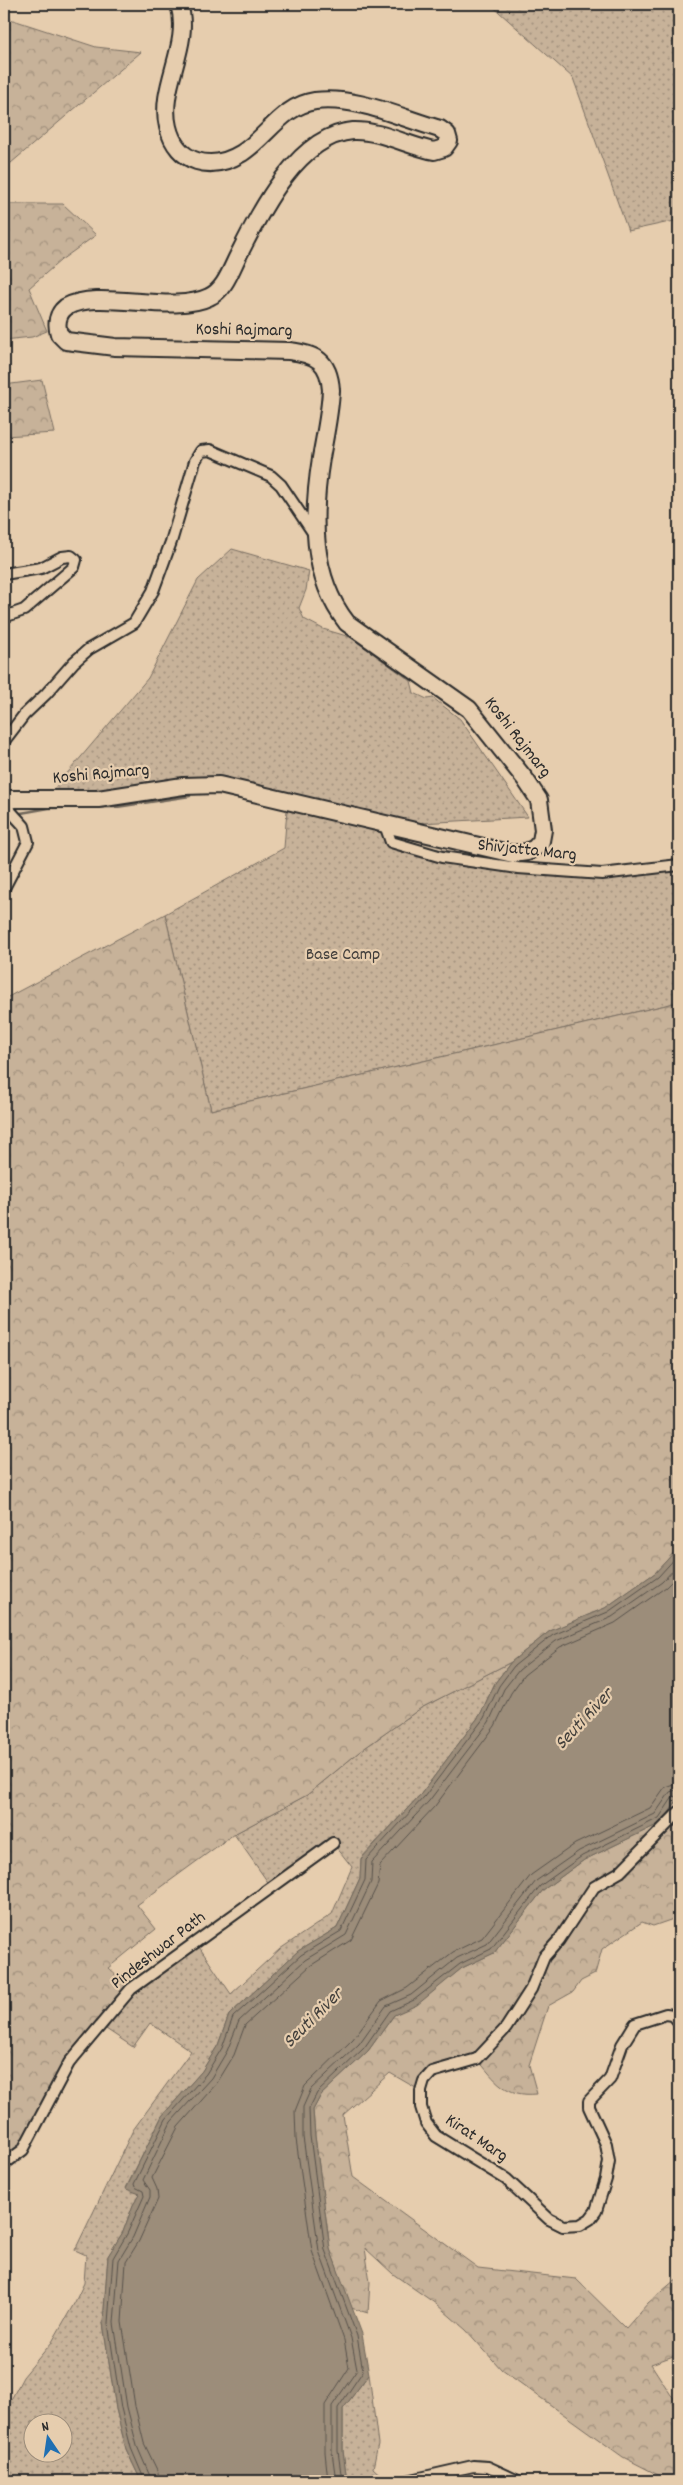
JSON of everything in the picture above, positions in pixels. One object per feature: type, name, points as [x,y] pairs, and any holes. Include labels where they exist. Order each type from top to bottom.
[{"type":"main road","name":"Koshi Rajmarg","points":[[4,799],[98,799],[183,786],[219,785],[513,854],[535,848],[540,841],[543,830],[539,800],[469,708],[439,685],[353,628],[336,609],[326,588],[318,560],[316,536],[318,482],[331,390],[326,367],[318,359],[307,353],[289,351],[152,350],[80,344],[66,341],[58,334],[57,322],[60,314],[66,308],[85,302],[190,303],[212,296],[226,280],[260,212],[274,190],[302,159],[326,140],[338,134],[367,132],[434,150],[444,148],[449,141],[447,134],[440,129],[351,102],[332,100],[313,102],[296,107],[282,116],[242,153],[218,162],[192,160],[177,150],[167,123],[167,101],[180,47],[182,24],[179,4]]},
{"type":"street","points":[[4,740],[24,715],[88,648],[134,623],[139,616],[153,591],[171,542],[195,461],[201,451],[210,450],[271,476],[281,485],[316,536]]},
{"type":"street","points":[[4,574],[41,568],[62,558],[72,556],[76,560],[74,567],[24,610],[4,617]]},
{"type":"street","points":[[4,804],[24,826],[28,842],[4,888]]},
{"type":"street","name":"Shivjatta Marg","points":[[384,825],[391,842],[442,857],[508,866],[602,874],[679,865]]},
{"type":"street","name":"Kirat Marg","points":[[679,1812],[620,1872],[594,1887],[559,1940],[544,1957],[531,1989],[506,2028],[477,2059],[432,2072],[424,2081],[421,2091],[421,2107],[426,2122],[436,2136],[506,2179],[549,2219],[562,2226],[580,2225],[590,2219],[596,2211],[609,2162],[606,2144],[589,2107],[589,2101],[610,2079],[617,2065],[622,2045],[634,2024],[666,2014],[673,2015],[679,2022]]},
{"type":"street","name":"Pindeshwar Path","points":[[4,2164],[23,2150],[69,2063],[131,1989],[333,1843]]},
{"type":"street","points":[[407,2481],[473,2466],[488,2467],[518,2481]]},
{"type":"green space","points":[[490,4],[679,4],[679,220],[628,231],[573,78]]},
{"type":"green space","points":[[4,17],[96,47],[141,52],[4,169]]},
{"type":"green space","points":[[4,204],[63,204],[96,235],[61,260],[29,288],[47,331],[32,337],[4,340]]},
{"type":"green space","points":[[42,380],[55,433],[4,436],[4,385]]},
{"type":"green space","name":"Base Camp","points":[[232,549],[309,571],[306,590],[299,608],[304,619],[323,629],[350,637],[411,681],[414,693],[427,699],[433,698],[460,719],[528,817],[385,825],[391,842],[602,874],[645,871],[679,856],[679,1002],[211,1110],[165,914],[284,848],[288,797],[136,788],[48,796],[148,678],[198,580]]},
{"type":"green space","points":[[165,914],[211,1110],[679,1002],[679,1547],[655,1573],[605,1608],[550,1631],[511,1662],[421,1708],[359,1752],[307,1795],[234,1834],[137,1905],[156,1929],[108,1968],[131,1989],[69,2063],[23,2150],[4,2164],[4,999]]},
{"type":"green space","points":[[511,1662],[495,1683],[480,1715],[421,1794],[361,1858],[360,1878],[337,1928],[298,1951],[229,2015],[218,2045],[202,2071],[162,2116],[126,2188],[140,2194],[133,2205],[123,2232],[108,2256],[103,2323],[116,2409],[126,2449],[141,2481],[4,2481],[4,2413],[23,2377],[52,2342],[84,2283],[86,2255],[75,2250],[133,2130],[191,2051],[150,2023],[133,2047],[100,2025],[131,1989],[195,1941],[231,1994],[280,1949],[332,1914],[352,1867],[333,1843],[272,1888],[234,1834],[307,1795],[359,1752],[421,1708]]},
{"type":"green space","points":[[679,1797],[679,1917],[653,1926],[642,1922],[602,1949],[595,1974],[581,1981],[573,1992],[548,2006],[529,2065],[537,2094],[517,2093],[502,2086],[477,2059],[432,2072],[421,2091],[390,2073],[343,2115],[353,2177],[478,2268],[576,2279],[626,2328],[648,2303],[675,2280],[679,2280],[679,2354],[651,2364],[671,2395],[679,2403],[679,2481],[670,2481],[623,2457],[502,2370],[466,2330],[436,2304],[393,2274],[365,2248],[370,2282],[368,2313],[351,2308],[330,2249],[313,2110],[321,2095],[368,2051],[394,2015],[417,2004],[462,1968],[494,1953],[543,1890],[584,1860],[663,1822]]},
{"type":"green space","points":[[369,2374],[378,2444],[373,2468],[387,2481],[347,2481],[343,2451],[343,2409]]},
{"type":"water","name":"Seuti River","points":[[679,1547],[679,1797],[663,1822],[584,1860],[543,1890],[494,1953],[462,1968],[417,2005],[394,2015],[368,2051],[321,2095],[313,2110],[330,2249],[362,2334],[369,2374],[343,2409],[343,2451],[347,2481],[141,2481],[126,2449],[116,2409],[103,2323],[108,2256],[123,2232],[133,2205],[140,2194],[126,2189],[162,2116],[202,2071],[218,2045],[229,2015],[298,1951],[337,1928],[360,1878],[361,1859],[421,1794],[480,1715],[495,1683],[511,1662],[550,1631],[605,1608],[655,1573]]},
{"type":"waterway","points":[[21,813],[49,808],[117,807],[190,796]]},
{"type":"waterway","points":[[4,823],[13,819]]}]
